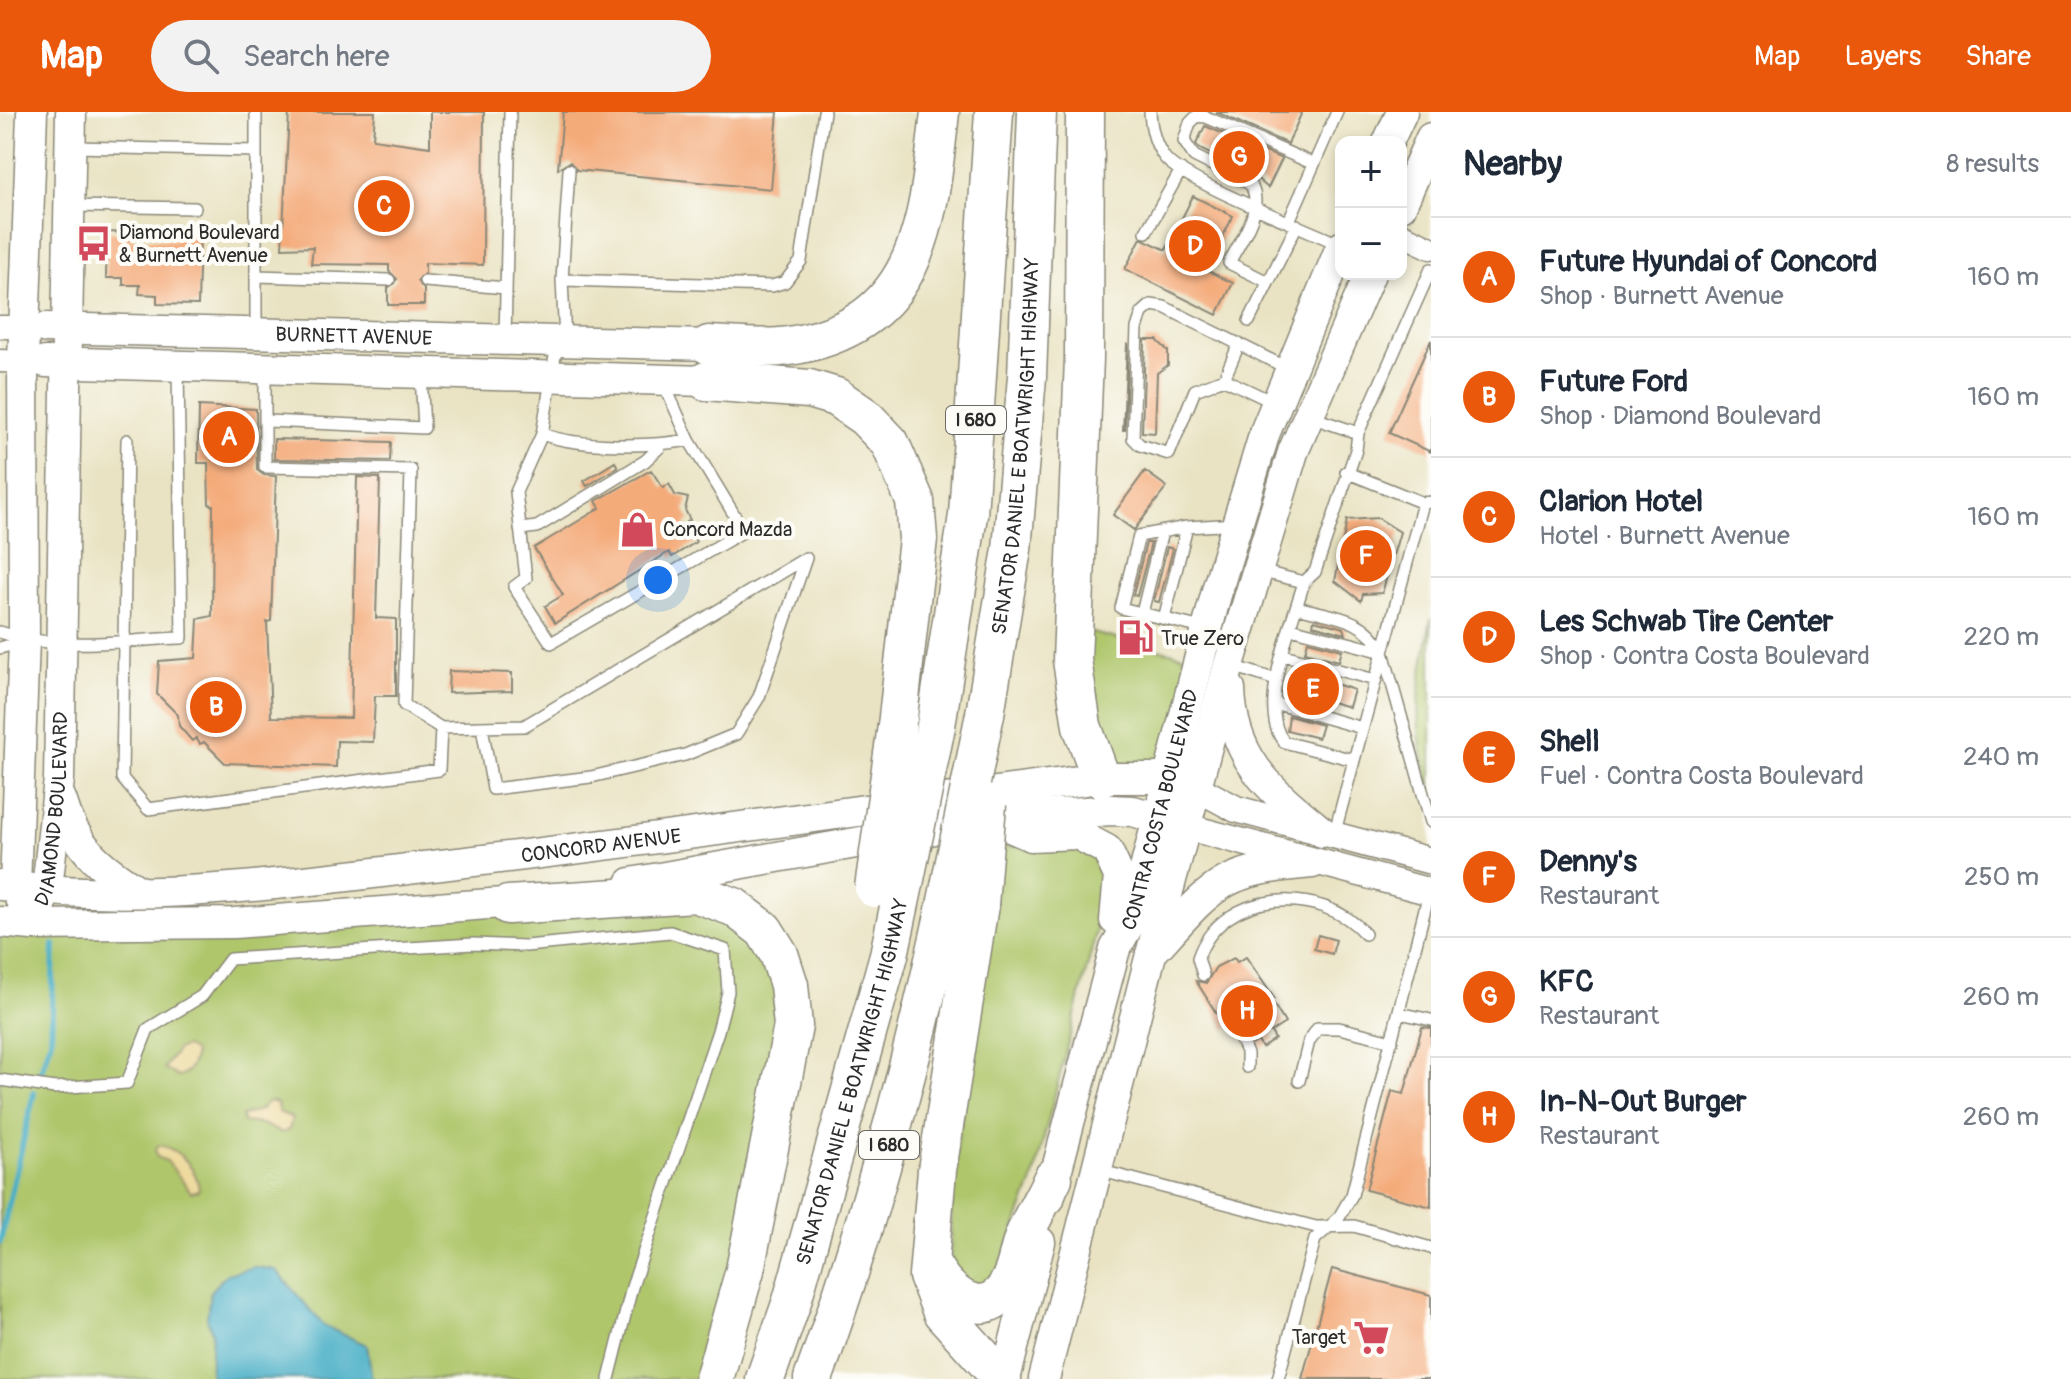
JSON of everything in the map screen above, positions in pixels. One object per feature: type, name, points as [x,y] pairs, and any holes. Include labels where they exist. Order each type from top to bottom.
[{"type":"highway","points":[[708,363],[826,338],[858,324],[882,305],[905,275],[920,243],[931,194],[940,112]]},
{"type":"highway","name":"SENATOR DANIEL E BOATWRIGHT HIGHWAY","points":[[765,1379],[792,1301],[889,955],[889,886],[936,726],[968,515],[994,112]]},
{"type":"highway","name":"SENATOR DANIEL E BOATWRIGHT HIGHWAY","points":[[813,1379],[878,1185],[917,1039],[963,906],[985,714],[1014,518],[1027,377],[1037,112]]},
{"type":"highway","points":[[1085,112],[1084,358],[1072,660],[1082,726],[1101,778]]},
{"type":"highway","points":[[708,363],[836,397],[865,417],[890,443],[915,501],[918,539],[897,726],[889,886]]},
{"type":"highway","points":[[508,905],[695,893],[734,907],[764,930],[779,954],[789,985],[793,1026],[745,1270],[714,1379]]},
{"type":"highway","points":[[963,906],[928,1276],[942,1312],[1004,1379]]},
{"type":"highway","points":[[928,1258],[942,1283],[957,1297],[973,1304],[990,1302],[1002,1293],[1013,1275],[1023,1238],[1053,1178]]},
{"type":"main road","name":"DIAMOND BOULEVARD","points":[[32,112],[12,327],[8,640],[8,886],[32,925]]},
{"type":"main road","name":"DIAMOND BOULEVARD","points":[[32,925],[47,889],[58,787],[71,112]]},
{"type":"main road","points":[[1391,136],[1402,112]]},
{"type":"main road","points":[[1407,192],[1431,138]]},
{"type":"main road","name":"CONTRA COSTA BOULEVARD","points":[[1004,1379],[1053,1178],[1115,949],[1132,919],[1237,524],[1276,403],[1335,261]]},
{"type":"main road","points":[[1328,366],[1318,335],[1343,280]]},
{"type":"main road","name":"CONTRA COSTA BOULEVARD","points":[[1044,1379],[1151,954],[1229,665],[1307,415],[1367,280]]},
{"type":"main road","name":"BURNETT AVENUE","points":[[12,327],[561,341],[708,363]]},
{"type":"main road","name":"BURNETT AVENUE","points":[[11,362],[662,380],[708,363]]},
{"type":"main road","points":[[1229,665],[1231,720],[1247,758],[1270,788],[1328,834]]},
{"type":"main road","name":"CONCORD AVENUE","points":[[8,886],[139,891],[237,889],[502,858],[1101,778],[1169,778],[1197,788]]},
{"type":"main road","points":[[58,787],[67,822],[78,843],[105,870],[139,891]]},
{"type":"main road","name":"CONCORD AVENUE","points":[[0,922],[32,925],[234,923],[508,905],[991,819],[1092,809],[1133,811],[1187,827]]},
{"type":"main road","points":[[991,819],[1031,836],[1077,834],[1107,850],[1119,876],[1115,949]]},
{"type":"main road","points":[[1151,954],[1203,897],[1228,878],[1264,867],[1312,863]]},
{"type":"street","points":[[1407,237],[1431,248]]},
{"type":"street","points":[[1197,788],[1236,809],[1431,861]]},
{"type":"street","points":[[1187,827],[1312,863],[1431,891]]},
{"type":"lane","points":[[256,112],[256,333]]},
{"type":"lane","points":[[505,340],[510,112]]},
{"type":"lane","points":[[562,280],[772,286],[785,282],[801,261],[824,112]]},
{"type":"lane","points":[[1150,112],[1151,132],[1166,160],[1335,243]]},
{"type":"lane","points":[[1249,321],[1293,223],[1337,112]]},
{"type":"lane","points":[[1268,282],[1229,263],[1256,206],[1250,184],[1194,156],[1187,149],[1185,134],[1197,116],[1314,164]]},
{"type":"lane","points":[[70,147],[256,151]]},
{"type":"lane","points":[[569,170],[561,341],[542,434],[516,492],[526,578],[514,587],[551,643],[744,531],[689,440],[662,380]]},
{"type":"lane","points":[[1146,232],[1181,170]]},
{"type":"lane","points":[[68,206],[195,208]]},
{"type":"lane","points":[[1354,760],[1284,742],[1274,725],[1276,680],[1304,582],[1315,572],[1346,472],[1356,450],[1358,433],[1431,269]]},
{"type":"lane","points":[[256,276],[389,280]]},
{"type":"lane","points":[[425,281],[506,288]]},
{"type":"lane","points":[[1276,403],[1224,379],[1195,390],[1169,454],[1140,445],[1133,438],[1137,328],[1142,313],[1151,305],[1164,307],[1290,370]]},
{"type":"lane","points":[[1224,379],[1239,344]]},
{"type":"lane","points":[[8,640],[61,643],[182,638],[178,366]]},
{"type":"lane","points":[[265,368],[265,467],[411,470],[404,705],[441,728],[482,727],[524,726],[806,558],[759,697],[736,734],[685,755],[591,777],[493,789],[482,727]]},
{"type":"lane","points":[[267,421],[424,428],[421,373]]},
{"type":"lane","points":[[1307,415],[1358,433]]},
{"type":"lane","points":[[542,434],[558,440],[662,445],[689,440]]},
{"type":"lane","points":[[127,440],[122,778],[148,809],[439,770],[441,728]]},
{"type":"lane","points":[[520,529],[537,527],[645,461],[662,445]]},
{"type":"lane","points":[[1328,834],[1354,760],[1427,503],[1346,472]]},
{"type":"lane","points":[[1207,629],[1121,608],[1139,536],[1187,527],[1237,524]]},
{"type":"lane","points":[[1164,619],[1187,527]]},
{"type":"lane","points":[[1142,613],[1162,532]]},
{"type":"lane","points":[[1259,571],[1304,582]]},
{"type":"lane","points":[[1297,607],[1369,628],[1383,652],[1431,822]]},
{"type":"lane","points":[[1291,628],[1383,652]]},
{"type":"lane","points":[[1284,655],[1375,680]]},
{"type":"lane","points":[[1229,665],[1276,680]]},
{"type":"lane","points":[[1274,703],[1362,728]]},
{"type":"lane","points":[[1278,1379],[1315,1239],[1330,1228],[1352,1195],[1431,891]]},
{"type":"lane","points":[[1203,975],[1198,958],[1208,937],[1227,917],[1259,901],[1282,899],[1350,916],[1365,934]]},
{"type":"lane","points":[[0,1080],[55,1088],[127,1083],[148,1029],[202,996],[230,959],[473,944],[526,946],[670,932],[725,950],[728,992],[718,1031],[632,1287],[609,1379]]},
{"type":"lane","points":[[1400,1013],[1431,1020]]},
{"type":"lane","points":[[1235,1027],[1247,1054],[1247,1067]]},
{"type":"lane","points":[[1299,1081],[1309,1041],[1318,1028],[1339,1028],[1392,1041]]},
{"type":"lane","points":[[1097,1170],[1330,1228],[1354,1226],[1431,1248]]},
{"type":"green space","points":[[1431,618],[1431,789],[1418,723],[1420,684]]},
{"type":"green space","points":[[1072,628],[1199,659],[1169,778],[1101,778]]},
{"type":"green space","points":[[1061,846],[1092,856],[1104,882],[1103,905],[1033,1181],[995,1280],[970,1285],[954,1267],[951,1257],[952,1182],[999,847]]},
{"type":"green space","points":[[734,907],[789,985],[714,1379],[0,1379],[0,922]]},
{"type":"sand","points":[[186,1047],[194,1052],[193,1060],[187,1071],[178,1077],[164,1068],[178,1049]]},
{"type":"sand","points":[[268,1101],[277,1103],[279,1112],[292,1118],[289,1130],[281,1133],[262,1124],[243,1122],[242,1116],[260,1110]]},
{"type":"sand","points":[[159,1145],[181,1156],[195,1175],[199,1190],[191,1192],[167,1161],[157,1157],[155,1149]]},
{"type":"water","points":[[254,1267],[276,1270],[324,1326],[367,1345],[372,1379],[210,1379],[212,1332],[207,1319],[210,1292],[227,1274]]},
{"type":"building","points":[[289,112],[375,112],[373,139],[430,147],[430,112],[484,112],[483,265],[425,263],[425,273],[417,281],[424,289],[424,305],[388,305],[388,288],[397,279],[389,271],[389,265],[311,264],[313,247],[282,248]]},
{"type":"building","points":[[563,112],[778,112],[771,189],[577,170],[570,162],[558,169]]},
{"type":"building","points":[[1216,112],[1302,112],[1288,144]]},
{"type":"building","points":[[1205,126],[1282,159],[1268,188],[1254,176],[1200,149],[1196,144]]},
{"type":"building","points":[[1193,196],[1233,216],[1206,270],[1233,283],[1217,315],[1125,269],[1141,238],[1166,250]]},
{"type":"building","points":[[107,232],[132,233],[130,239],[175,240],[175,233],[200,234],[198,305],[157,304],[157,295],[139,294],[140,285],[123,285],[123,278],[106,278]]},
{"type":"building","points":[[1145,340],[1157,340],[1168,351],[1168,365],[1157,373],[1155,433],[1142,432]]},
{"type":"building","points":[[1431,340],[1431,452],[1389,433]]},
{"type":"building","points":[[1127,344],[1125,430],[1123,430]]},
{"type":"building","points":[[199,406],[256,409],[257,470],[264,475],[276,476],[271,621],[267,622],[271,717],[351,718],[357,477],[380,478],[376,618],[396,619],[396,696],[375,696],[373,742],[337,741],[336,767],[225,763],[204,742],[200,744],[196,738],[192,741],[179,726],[178,715],[157,694],[159,661],[196,658],[198,619],[212,616],[213,505],[209,504],[208,463],[198,463]]},
{"type":"building","points":[[274,439],[391,442],[390,461],[274,459]]},
{"type":"building","points":[[615,462],[618,467],[587,486],[584,481]]},
{"type":"building","points":[[651,470],[663,488],[669,484],[675,495],[688,498],[685,510],[690,520],[685,523],[696,542],[672,557],[669,552],[555,623],[545,606],[563,595],[534,548],[600,508],[596,501]]},
{"type":"building","points":[[1145,471],[1167,487],[1134,530],[1113,515]]},
{"type":"building","points":[[1378,518],[1400,532],[1382,593],[1363,594],[1361,601],[1335,581],[1347,520]]},
{"type":"building","points":[[1146,543],[1151,543],[1137,596],[1133,595]]},
{"type":"building","points":[[1167,547],[1173,549],[1159,602],[1154,601]]},
{"type":"building","points":[[1314,620],[1344,628],[1346,634],[1313,625]]},
{"type":"building","points":[[1308,641],[1342,650],[1339,661],[1305,652]]},
{"type":"building","points":[[1301,669],[1334,678],[1333,683],[1354,690],[1349,707],[1328,701],[1326,709],[1293,700]]},
{"type":"building","points":[[449,671],[512,673],[512,691],[448,693]]},
{"type":"building","points":[[1289,716],[1322,725],[1318,738],[1287,730]]},
{"type":"building","points":[[1318,935],[1336,940],[1332,954],[1314,949]]},
{"type":"building","points":[[1246,957],[1274,998],[1271,1000],[1285,1023],[1271,1032],[1275,1039],[1262,1048],[1258,1041],[1253,1044],[1239,1020],[1231,1020],[1227,1030],[1196,981],[1206,983],[1216,967],[1234,958],[1237,962]]},
{"type":"building","points":[[1422,1027],[1431,1028],[1431,1207],[1366,1190],[1392,1091],[1404,1094]]},
{"type":"building","name":"Target","points":[[1332,1269],[1431,1295],[1431,1379],[1302,1379]]},
{"type":"waterway","points":[[38,1080],[51,1040],[54,945]]},
{"type":"waterway","points":[[0,1242],[34,1093]]},
{"type":"place","name":"KFC","points":[[1239,157]]},
{"type":"place","name":"Clarion Hotel","points":[[384,206]]},
{"type":"place","name":"Diamond Boulevard & Burnett Avenue","points":[[93,244]]},
{"type":"place","name":"Les Schwab Tire Center","points":[[1195,246]]},
{"type":"place","name":"Future Hyundai of Concord","points":[[229,437]]},
{"type":"place","name":"Concord Mazda","points":[[637,529]]},
{"type":"place","name":"Denny's","points":[[1366,556]]},
{"type":"place","name":"True Zero","points":[[1135,638]]},
{"type":"place","name":"Shell","points":[[1313,689]]},
{"type":"place","name":"Future Ford","points":[[216,707]]},
{"type":"place","name":"In-N-Out Burger","points":[[1247,1011]]},
{"type":"place","name":"Target","points":[[1372,1337]]}]
